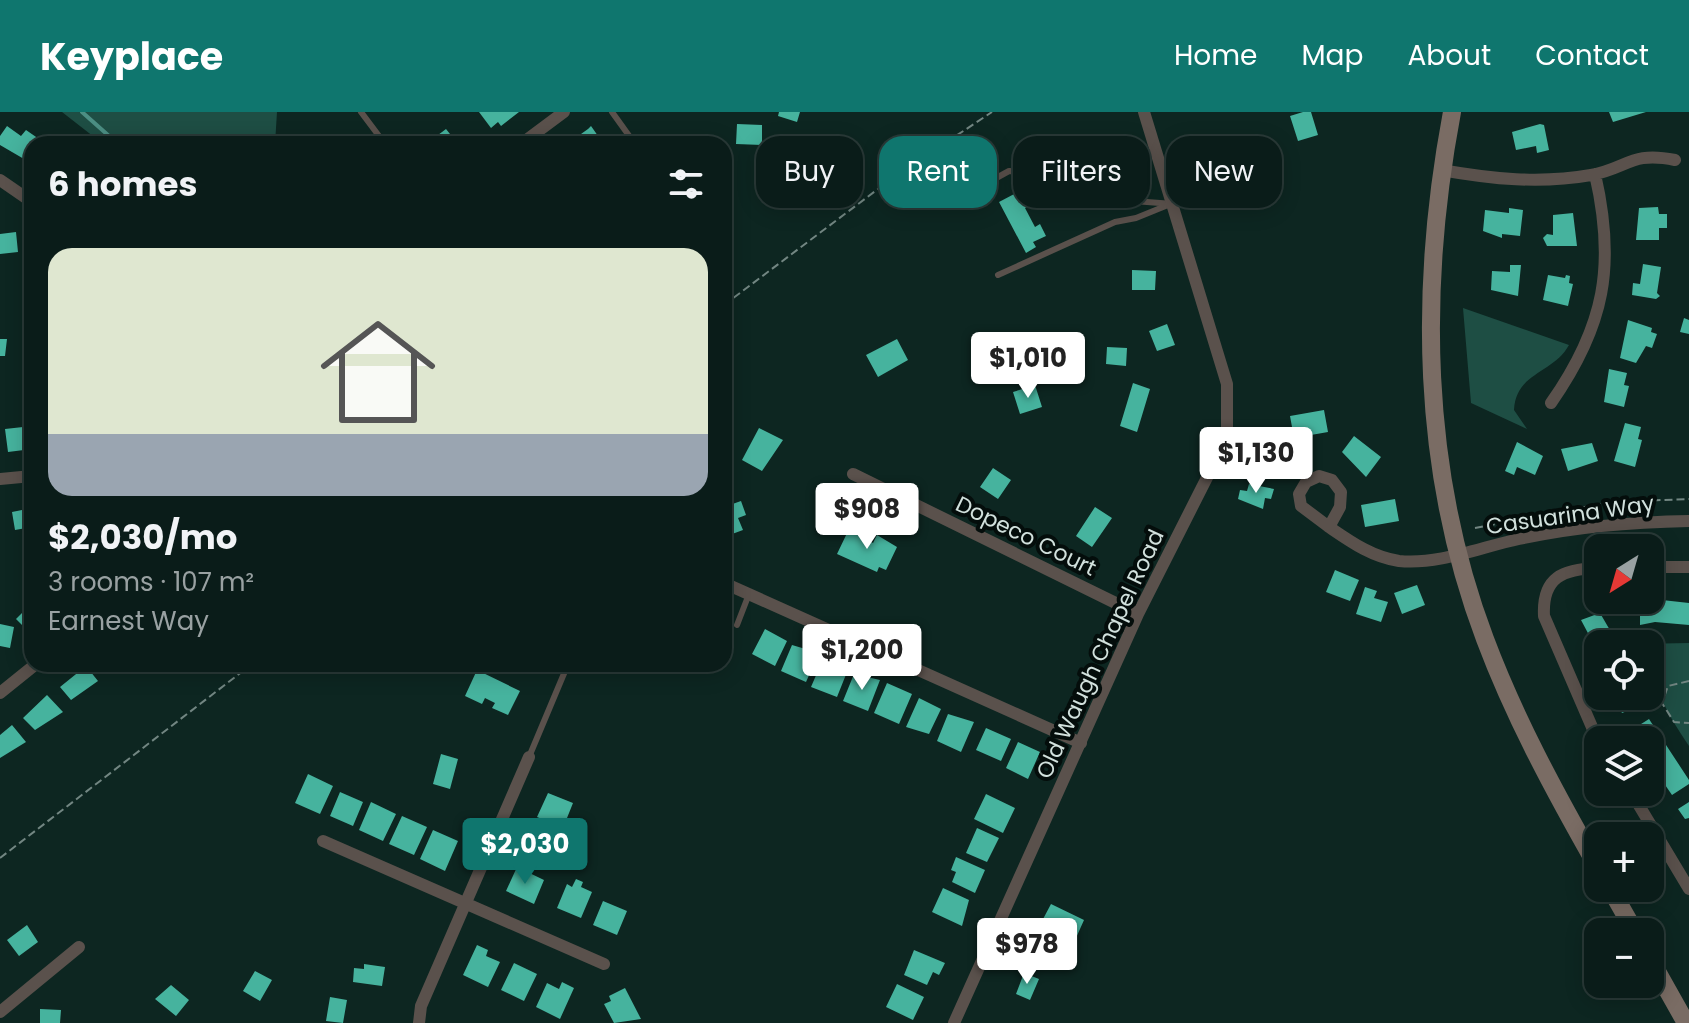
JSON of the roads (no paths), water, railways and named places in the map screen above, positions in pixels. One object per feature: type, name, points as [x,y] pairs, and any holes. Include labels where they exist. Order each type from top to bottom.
[{"type":"main road","points":[[1452,112],[1432,245],[1429,329],[1436,437],[1458,553],[1484,638],[1525,734],[1584,842]]},
{"type":"main road","points":[[1664,984],[1686,1023]]},
{"type":"street","points":[[532,136],[564,112]]},
{"type":"street","name":"Old Waugh Chapel Road","points":[[1144,112],[1166,182]]},
{"type":"street","points":[[1441,170],[1523,181],[1595,174],[1633,158],[1655,156],[1675,160]]},
{"type":"street","points":[[1551,403],[1574,370],[1593,332],[1603,293],[1607,258],[1605,216],[1595,174]]},
{"type":"street","points":[[0,180],[24,196]]},
{"type":"street","name":"Old Waugh Chapel Road","points":[[954,1023],[1138,614],[1220,456],[1230,421],[1227,384],[1174,208]]},
{"type":"street","name":"Dopeco Court","points":[[853,474],[1138,614]]},
{"type":"street","points":[[0,479],[24,477]]},
{"type":"street","name":"Casuarina Way","points":[[1329,527],[1376,556],[1427,560],[1522,538],[1644,522],[1689,521]]},
{"type":"street","points":[[1664,567],[1689,567]]},
{"type":"street","points":[[1584,568],[1573,568],[1559,575],[1543,600],[1544,616],[1592,726]]},
{"type":"street","points":[[732,587],[1081,743]]},
{"type":"street","points":[[0,693],[26,672]]},
{"type":"street","points":[[419,1023],[421,1006],[463,902],[529,757]]},
{"type":"street","points":[[1639,806],[1689,889]]},
{"type":"street","points":[[323,841],[604,964]]},
{"type":"street","points":[[0,1012],[79,947]]},
{"type":"lane","points":[[361,112],[379,136]]},
{"type":"lane","points":[[612,112],[629,136]]},
{"type":"lane","points":[[997,178],[1009,171],[1031,172],[1121,200],[1166,203]]},
{"type":"lane","points":[[998,275],[1115,222],[1166,207]]},
{"type":"lane","points":[[737,625],[749,594]]},
{"type":"lane","points":[[529,757],[565,672]]},
{"type":"waterway","points":[[82,112],[109,136]]}]
